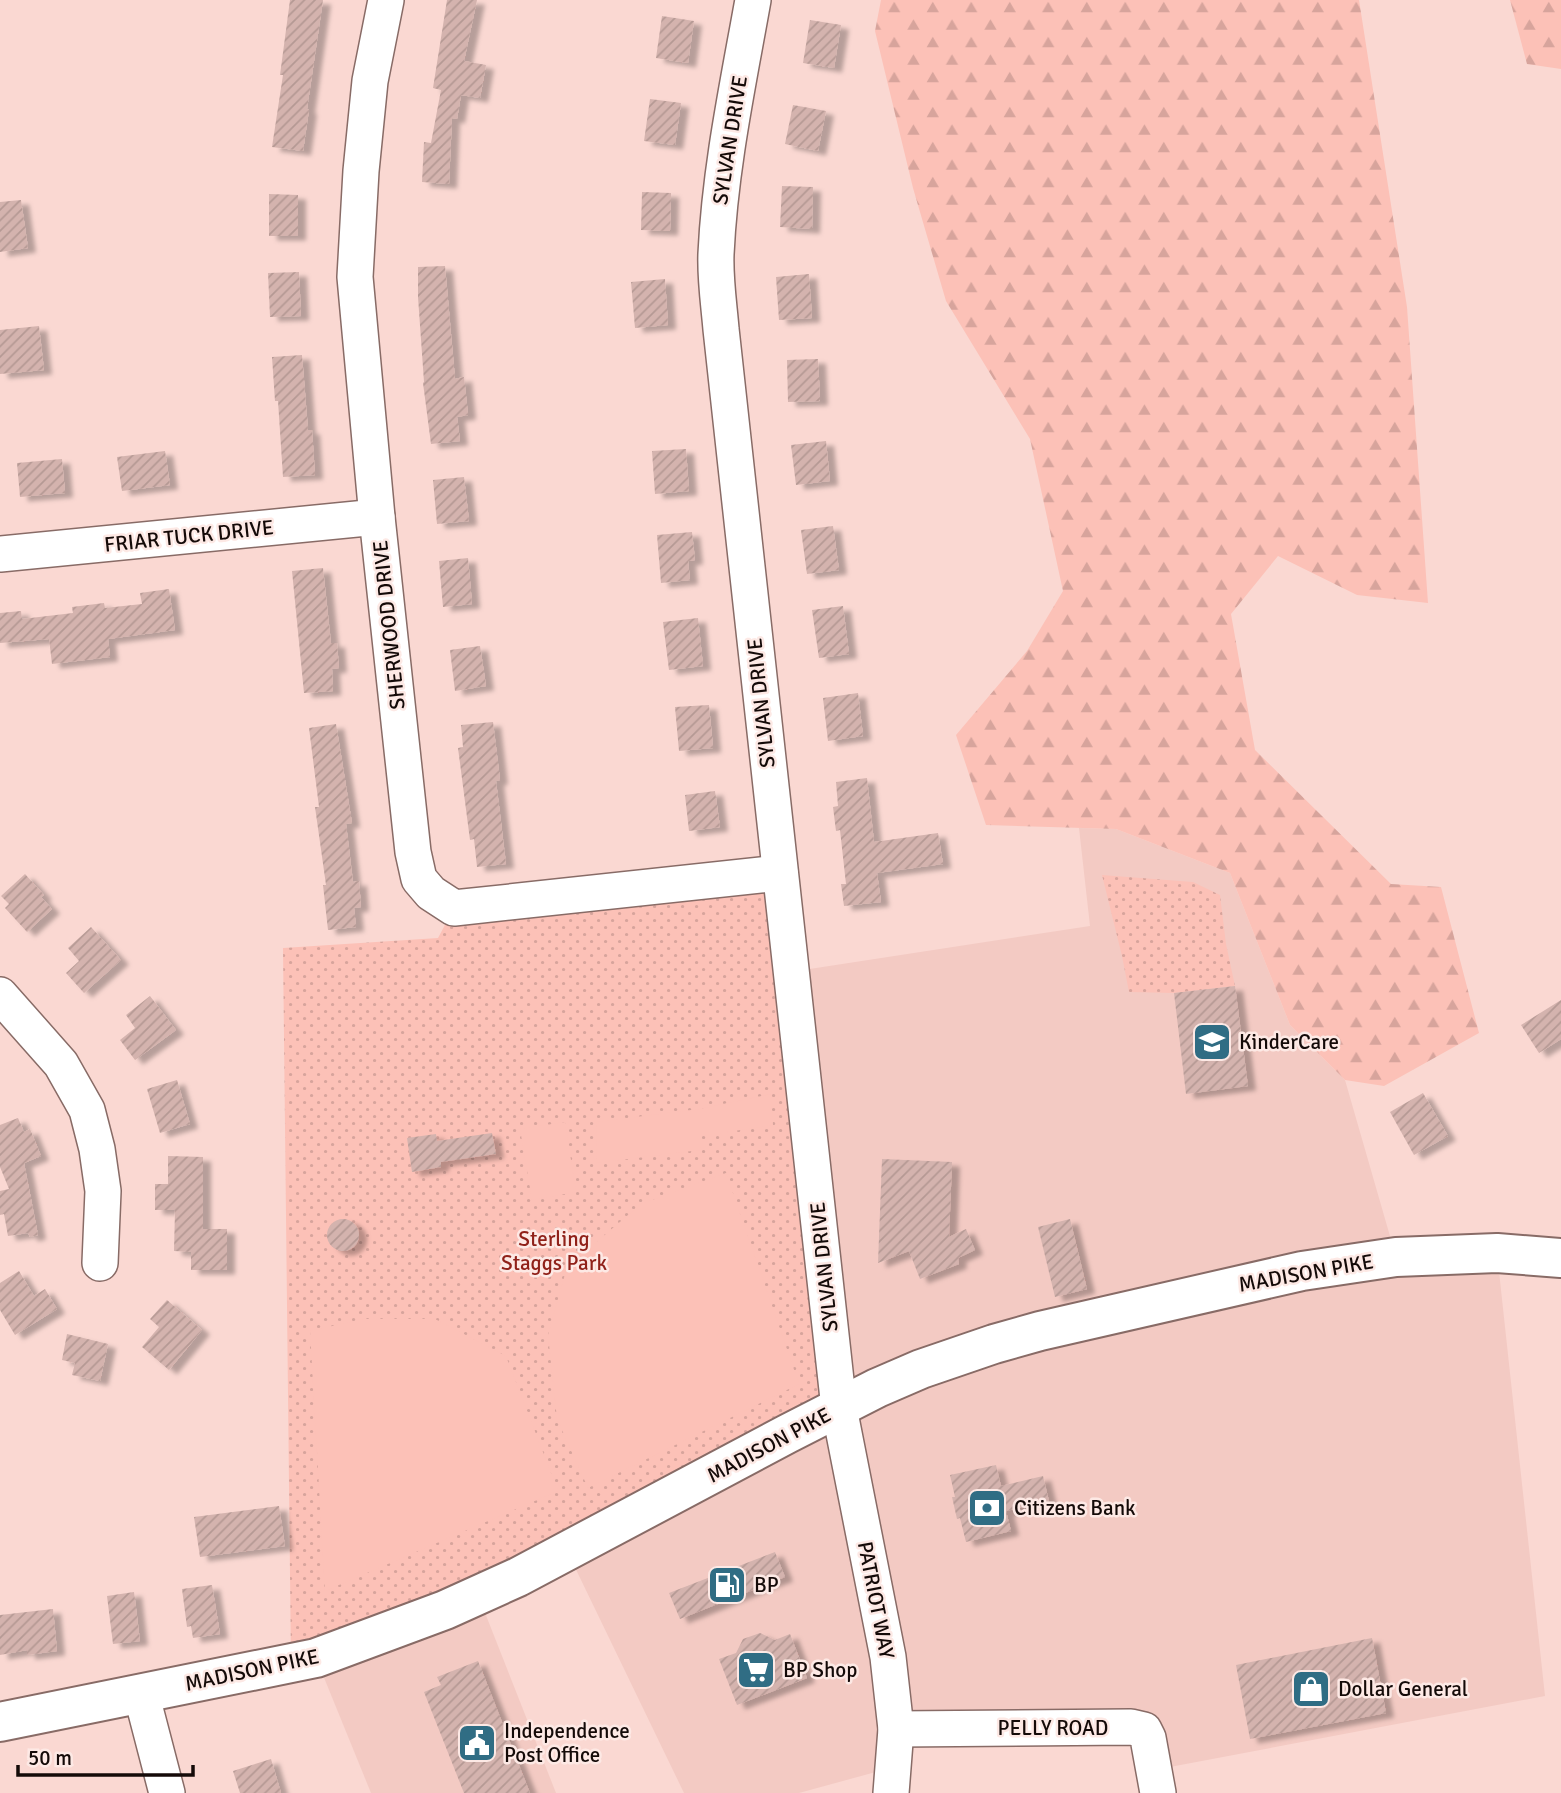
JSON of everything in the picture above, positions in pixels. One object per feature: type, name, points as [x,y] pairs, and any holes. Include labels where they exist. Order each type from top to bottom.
[{"type":"main road","name":"MADISON PIKE","points":[[0,1722],[316,1658],[445,1610],[518,1577],[787,1434],[921,1369],[1028,1334],[1302,1271],[1396,1257],[1497,1253],[1561,1258]]},
{"type":"street","name":"SHERWOOD DRIVE","points":[[386,0],[370,81],[361,171],[355,277],[377,517],[413,852],[419,879],[431,893],[454,908],[780,873]]},
{"type":"street","name":"SYLVAN DRIVE","points":[[753,0],[723,175],[716,258],[722,343],[839,1408]]},
{"type":"street","name":"FRIAR TUCK DRIVE","points":[[0,554],[377,517]]},
{"type":"street","points":[[6,1014],[61,1064],[87,1110],[97,1149],[103,1191],[100,1263]]},
{"type":"street","name":"PATRIOT WAY","points":[[839,1408],[888,1657],[896,1729],[891,1793]]},
{"type":"street","points":[[141,1693],[167,1793]]},
{"type":"street","name":"PELLY ROAD","points":[[896,1729],[1131,1727],[1144,1730],[1148,1738],[1158,1793]]},
{"type":"shaded area","points":[[1079,828],[1116,829],[1230,873],[1290,1025],[1345,1080],[1396,1257],[1497,1253],[1545,1696],[1154,1770],[1148,1738],[897,1729],[894,1767],[799,1793],[684,1793],[567,1551],[790,972],[1090,926]]},
{"type":"shaded area","points":[[478,1595],[556,1793],[371,1793],[316,1658]]},
{"type":"green space","points":[[881,0],[1359,0],[1407,307],[1428,603],[1357,595],[1278,556],[1231,614],[1255,750],[1391,884],[1441,887],[1479,1033],[1384,1086],[1345,1080],[1290,1025],[1230,873],[1116,829],[986,825],[956,735],[1027,651],[1063,591],[1030,439],[946,301],[913,188],[875,31]]},
{"type":"green space","points":[[1510,0],[1561,0],[1561,69],[1527,64]]},
{"type":"green space","name":"Sterling Staggs Park","points":[[780,873],[839,1408],[291,1664],[283,948],[438,938],[454,908]]},
{"type":"green space","points":[[1102,875],[1193,882],[1220,895],[1235,986],[1174,993],[1129,992]]},
{"type":"green space","points":[[771,1094],[773,1125],[701,1136],[700,1150],[597,1163],[596,1122],[699,1109]]},
{"type":"green space","points":[[565,1122],[576,1192],[532,1200],[520,1129]]},
{"type":"green space","points":[[726,1173],[799,1384],[588,1488],[557,1419],[548,1335],[567,1267],[641,1204]]},
{"type":"green space","points":[[363,1319],[435,1319],[506,1356],[558,1491],[325,1591],[310,1331]]},
{"type":"building","points":[[290,0],[323,0],[303,151],[272,147],[283,75],[280,75]]},
{"type":"building","points":[[447,0],[477,0],[464,61],[486,65],[480,98],[461,95],[457,119],[452,118],[449,184],[422,182],[424,142],[431,143],[441,90],[433,88]]},
{"type":"building","points":[[662,16],[694,21],[688,63],[656,58]]},
{"type":"building","points":[[810,20],[841,25],[834,68],[803,63]]},
{"type":"building","points":[[650,99],[681,103],[675,145],[644,141]]},
{"type":"building","points":[[793,105],[826,111],[818,151],[785,144]]},
{"type":"building","points":[[782,186],[813,187],[812,229],[780,227]]},
{"type":"building","points":[[642,192],[671,193],[670,231],[641,230]]},
{"type":"building","points":[[269,194],[298,195],[298,236],[269,236]]},
{"type":"building","points":[[21,200],[28,248],[0,252],[0,202]]},
{"type":"building","points":[[445,266],[455,379],[464,377],[468,415],[457,417],[460,441],[431,444],[423,383],[418,267]]},
{"type":"building","points":[[299,272],[301,316],[270,317],[268,273]]},
{"type":"building","points":[[809,274],[812,318],[779,320],[776,277]]},
{"type":"building","points":[[665,279],[668,325],[635,328],[631,282]]},
{"type":"building","points":[[39,326],[44,370],[0,374],[0,330]]},
{"type":"building","points":[[302,355],[308,430],[312,430],[315,475],[283,477],[272,357]]},
{"type":"building","points":[[818,359],[820,401],[788,402],[787,360]]},
{"type":"building","points":[[826,441],[830,481],[796,485],[791,445]]},
{"type":"building","points":[[686,449],[689,491],[655,494],[652,451]]},
{"type":"building","points":[[165,451],[170,485],[122,491],[117,457]]},
{"type":"building","points":[[62,459],[65,493],[20,497],[17,463]]},
{"type":"building","points":[[464,477],[469,521],[437,524],[433,480]]},
{"type":"building","points":[[833,526],[839,570],[807,574],[801,530]]},
{"type":"building","points":[[692,532],[695,560],[688,561],[690,580],[661,583],[657,535]]},
{"type":"building","points":[[468,558],[472,604],[443,607],[439,561]]},
{"type":"building","points":[[323,568],[331,643],[337,643],[339,668],[332,669],[333,691],[304,693],[292,571]]},
{"type":"building","points":[[169,589],[175,630],[108,639],[110,657],[52,664],[49,639],[0,643],[0,613],[21,611],[22,619],[73,613],[72,607],[104,603],[105,608],[142,604],[140,593]]},
{"type":"building","points":[[843,606],[849,654],[819,658],[812,610]]},
{"type":"building","points":[[698,618],[703,666],[669,670],[663,622]]},
{"type":"building","points":[[480,646],[486,686],[455,691],[450,650]]},
{"type":"building","points":[[858,693],[863,736],[828,741],[823,698]]},
{"type":"building","points":[[709,705],[713,748],[679,751],[675,707]]},
{"type":"building","points":[[493,722],[500,780],[496,781],[506,864],[477,867],[474,839],[470,840],[458,748],[463,747],[461,725]]},
{"type":"building","points":[[336,724],[352,823],[346,824],[353,882],[359,881],[361,907],[354,908],[356,927],[328,930],[323,885],[326,885],[315,807],[319,807],[309,728]]},
{"type":"building","points":[[867,778],[874,842],[938,833],[943,864],[877,873],[881,902],[844,906],[841,884],[846,884],[840,830],[836,831],[833,807],[838,806],[836,782]]},
{"type":"building","points":[[715,791],[720,827],[689,831],[685,795]]},
{"type":"building","points":[[25,874],[44,895],[41,897],[52,909],[27,932],[5,908],[9,904],[1,896]]},
{"type":"building","points":[[91,927],[121,960],[84,993],[66,973],[79,961],[68,948]]},
{"type":"building","points":[[1235,986],[1248,1086],[1186,1094],[1174,993]]},
{"type":"building","points":[[150,996],[176,1030],[135,1060],[120,1040],[135,1028],[126,1015]]},
{"type":"building","points":[[1561,1000],[1561,1039],[1539,1053],[1521,1025]]},
{"type":"building","points":[[177,1080],[190,1124],[160,1133],[147,1089]]},
{"type":"building","points":[[1423,1093],[1448,1136],[1414,1155],[1390,1112]]},
{"type":"building","points":[[18,1118],[24,1132],[30,1129],[41,1156],[24,1163],[38,1235],[30,1237],[28,1233],[8,1236],[4,1214],[0,1215],[0,1191],[9,1189],[0,1167],[0,1125]]},
{"type":"building","points":[[492,1133],[496,1154],[441,1162],[441,1167],[412,1172],[407,1138],[436,1134],[437,1141]]},
{"type":"building","points":[[168,1156],[203,1157],[203,1229],[227,1229],[227,1270],[191,1270],[191,1252],[174,1251],[175,1210],[155,1210],[155,1184],[168,1184]]},
{"type":"building","points":[[882,1159],[952,1162],[949,1237],[966,1229],[975,1250],[958,1258],[959,1264],[920,1279],[909,1251],[878,1263]]},
{"type":"building","points":[[343,1219],[354,1224],[359,1235],[354,1246],[343,1251],[332,1246],[327,1235],[332,1224]]},
{"type":"building","points":[[1070,1219],[1087,1289],[1055,1297],[1038,1227]]},
{"type":"building","points":[[19,1271],[34,1296],[45,1289],[57,1309],[15,1335],[0,1310],[0,1283]]},
{"type":"building","points":[[167,1300],[202,1330],[169,1370],[142,1347],[159,1327],[150,1319]]},
{"type":"building","points":[[67,1334],[108,1344],[100,1381],[72,1375],[75,1363],[62,1360]]},
{"type":"building","name":"Citizens Bank","points":[[996,1465],[1001,1486],[1043,1476],[1049,1501],[1006,1511],[1011,1531],[966,1542],[960,1518],[957,1519],[950,1475]]},
{"type":"building","points":[[279,1506],[285,1546],[200,1557],[194,1517]]},
{"type":"building","name":"BP","points":[[775,1552],[785,1577],[680,1619],[669,1593]]},
{"type":"building","points":[[212,1585],[220,1634],[193,1638],[191,1626],[187,1627],[182,1589]]},
{"type":"building","points":[[134,1592],[140,1641],[113,1644],[107,1596]]},
{"type":"building","points":[[53,1609],[57,1651],[27,1655],[27,1650],[0,1655],[0,1615]]},
{"type":"building","points":[[760,1633],[775,1640],[790,1634],[807,1678],[737,1705],[719,1659],[736,1653],[743,1639]]},
{"type":"building","name":"Dollar General","points":[[1372,1638],[1386,1713],[1250,1739],[1236,1665]]},
{"type":"building","name":"Independence Post Office","points":[[478,1661],[530,1793],[464,1793],[424,1692],[441,1685],[437,1677]]},
{"type":"building","points":[[271,1759],[281,1793],[240,1793],[233,1771]]},
{"type":"place","name":"KinderCare","points":[[1212,1042]]},
{"type":"place","name":"Citizens Bank","points":[[987,1508]]},
{"type":"place","name":"BP","points":[[727,1585]]},
{"type":"place","name":"BP Shop","points":[[756,1670]]},
{"type":"place","name":"Dollar General","points":[[1311,1689]]},
{"type":"place","name":"Independence Post Office","points":[[477,1743]]}]
